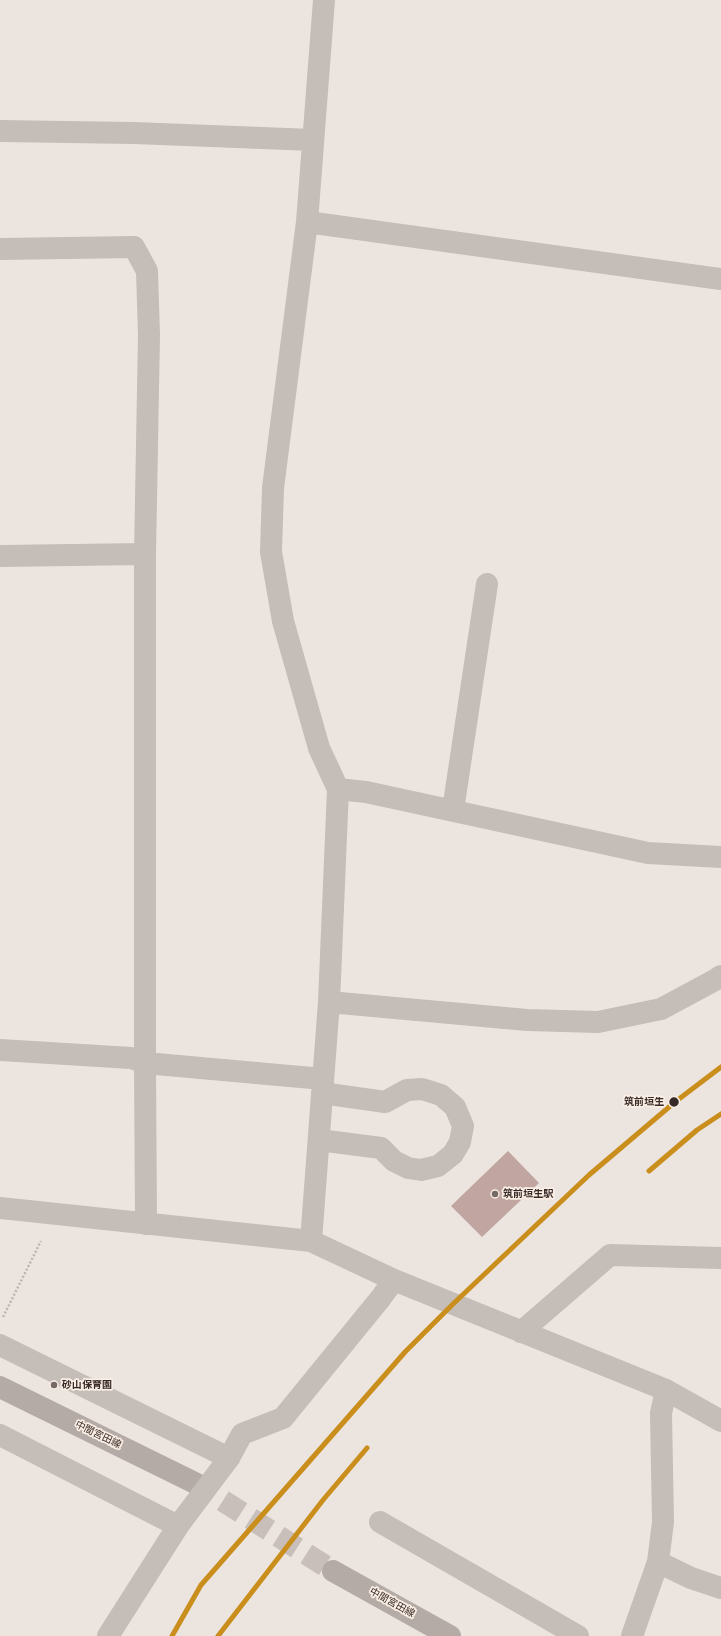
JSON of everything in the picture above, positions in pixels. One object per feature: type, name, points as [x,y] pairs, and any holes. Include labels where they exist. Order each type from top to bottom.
[{"type":"main road","name":"中間宮田線","points":[[0,1387],[195,1483]]},
{"type":"main road","name":"中間宮田線","points":[[333,1571],[450,1636]]},
{"type":"street","points":[[311,1241],[329,1002],[338,790],[317,740],[283,621],[271,552],[273,488],[307,222],[324,0]]},
{"type":"street","points":[[0,131],[134,133],[313,140]]},
{"type":"street","points":[[307,222],[721,279]]},
{"type":"street","points":[[0,249],[134,247],[147,271],[149,335],[146,554],[146,1224]]},
{"type":"street","points":[[0,556],[146,554]]},
{"type":"street","points":[[453,810],[487,584]]},
{"type":"street","points":[[338,790],[366,792],[648,853],[721,857]]},
{"type":"street","points":[[329,1002],[527,1020],[598,1022],[661,1009],[721,976]]},
{"type":"street","points":[[0,1050],[131,1058],[146,1063],[323,1086],[385,1102],[407,1090],[422,1089],[440,1095],[456,1107],[463,1126],[460,1142],[453,1154],[438,1166],[421,1170],[408,1168],[394,1161],[381,1148],[319,1140]]},
{"type":"street","points":[[0,1208],[311,1241],[394,1280],[666,1390],[721,1421]]},
{"type":"street","points":[[521,1332],[610,1255],[721,1258]]},
{"type":"street","points":[[108,1636],[178,1526],[229,1458],[242,1434],[283,1418],[394,1280]]},
{"type":"street","points":[[0,1345],[229,1458]]},
{"type":"street","points":[[632,1636],[658,1562],[663,1522],[661,1413],[666,1390]]},
{"type":"street","points":[[0,1435],[178,1526]]},
{"type":"street","points":[[380,1522],[578,1636]]},
{"type":"street","points":[[658,1562],[691,1578],[721,1588]]},
{"type":"path","points":[[0,1323],[55,1214]]},
{"type":"building","name":"筑前垣生駅","points":[[508,1151],[539,1183],[482,1237],[451,1206]]},
{"type":"tunnel","points":[[195,1483],[333,1571]]},
{"type":"transit line","points":[[172,1636],[201,1585],[405,1352],[453,1304],[589,1175],[675,1102],[721,1067]]},
{"type":"transit line","points":[[649,1171],[697,1130],[721,1114]]},
{"type":"transit line","points":[[218,1636],[323,1500],[367,1448]]},
{"type":"place","name":"筑前垣生","points":[[674,1102]]},
{"type":"place","name":"筑前垣生駅","points":[[495,1194]]},
{"type":"place","name":"砂山保育園","points":[[54,1385]]}]
